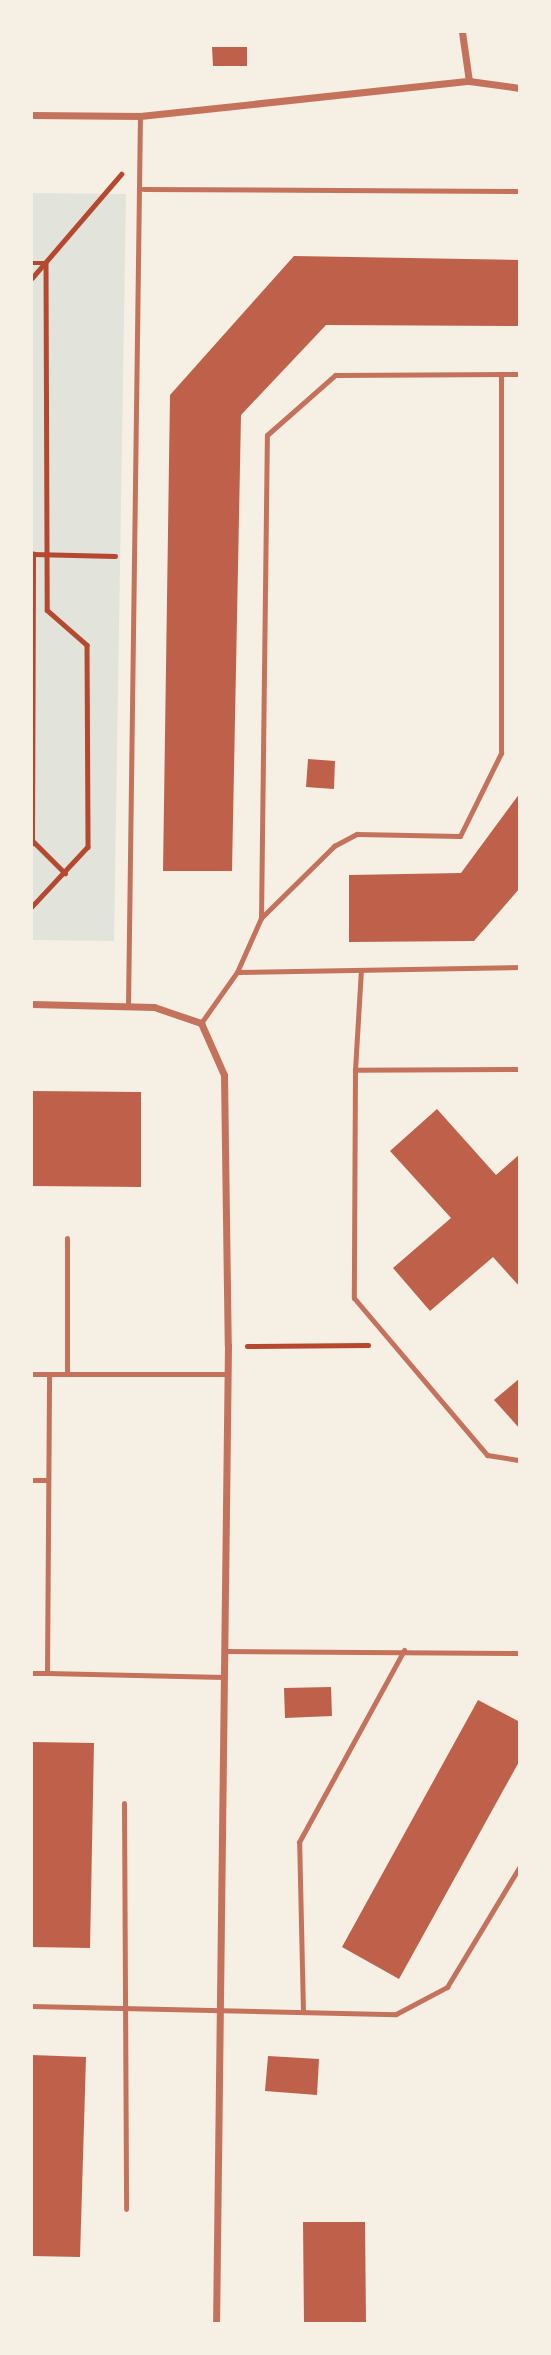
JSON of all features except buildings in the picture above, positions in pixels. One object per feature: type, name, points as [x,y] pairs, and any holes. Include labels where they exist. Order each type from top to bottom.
[{"type":"street","points":[[462,32],[469,81]]},
{"type":"street","points":[[32,115],[140,116],[469,81],[520,88]]},
{"type":"street","points":[[32,1004],[128,1006],[201,1023],[224,1074],[227,1374],[216,2323]]},
{"type":"lane","points":[[128,1006],[143,189],[140,116]]},
{"type":"lane","points":[[143,189],[520,191]]},
{"type":"lane","points":[[201,1023],[237,972],[261,918],[344,839],[460,836],[501,753],[501,374]]},
{"type":"lane","points":[[261,918],[267,435],[335,375],[520,374]]},
{"type":"lane","points":[[237,972],[520,967]]},
{"type":"lane","points":[[361,971],[355,1070],[354,1298],[486,1455],[520,1460]]},
{"type":"lane","points":[[355,1070],[520,1069]]},
{"type":"lane","points":[[66,1238],[67,1374]]},
{"type":"lane","points":[[32,1374],[227,1374]]},
{"type":"lane","points":[[47,1673],[49,1374]]},
{"type":"lane","points":[[32,1480],[48,1480]]},
{"type":"lane","points":[[303,2012],[299,1842],[404,1650]]},
{"type":"lane","points":[[224,1651],[404,1650],[520,1653]]},
{"type":"lane","points":[[32,1673],[224,1676]]},
{"type":"lane","points":[[124,1803],[126,2208]]},
{"type":"lane","points":[[32,2006],[396,2014],[447,1987],[520,1866]]},
{"type":"path","points":[[32,278],[117,174],[142,175]]},
{"type":"path","points":[[32,262],[46,263]]},
{"type":"path","points":[[32,907],[88,847],[87,645],[47,610],[43,554],[46,263]]},
{"type":"path","points":[[65,873],[33,843],[32,554],[135,557]]},
{"type":"path","points":[[260,1346],[368,1345],[382,1332]]},
{"type":"shaded area","points":[[32,193],[126,194],[114,941],[32,940]]}]
